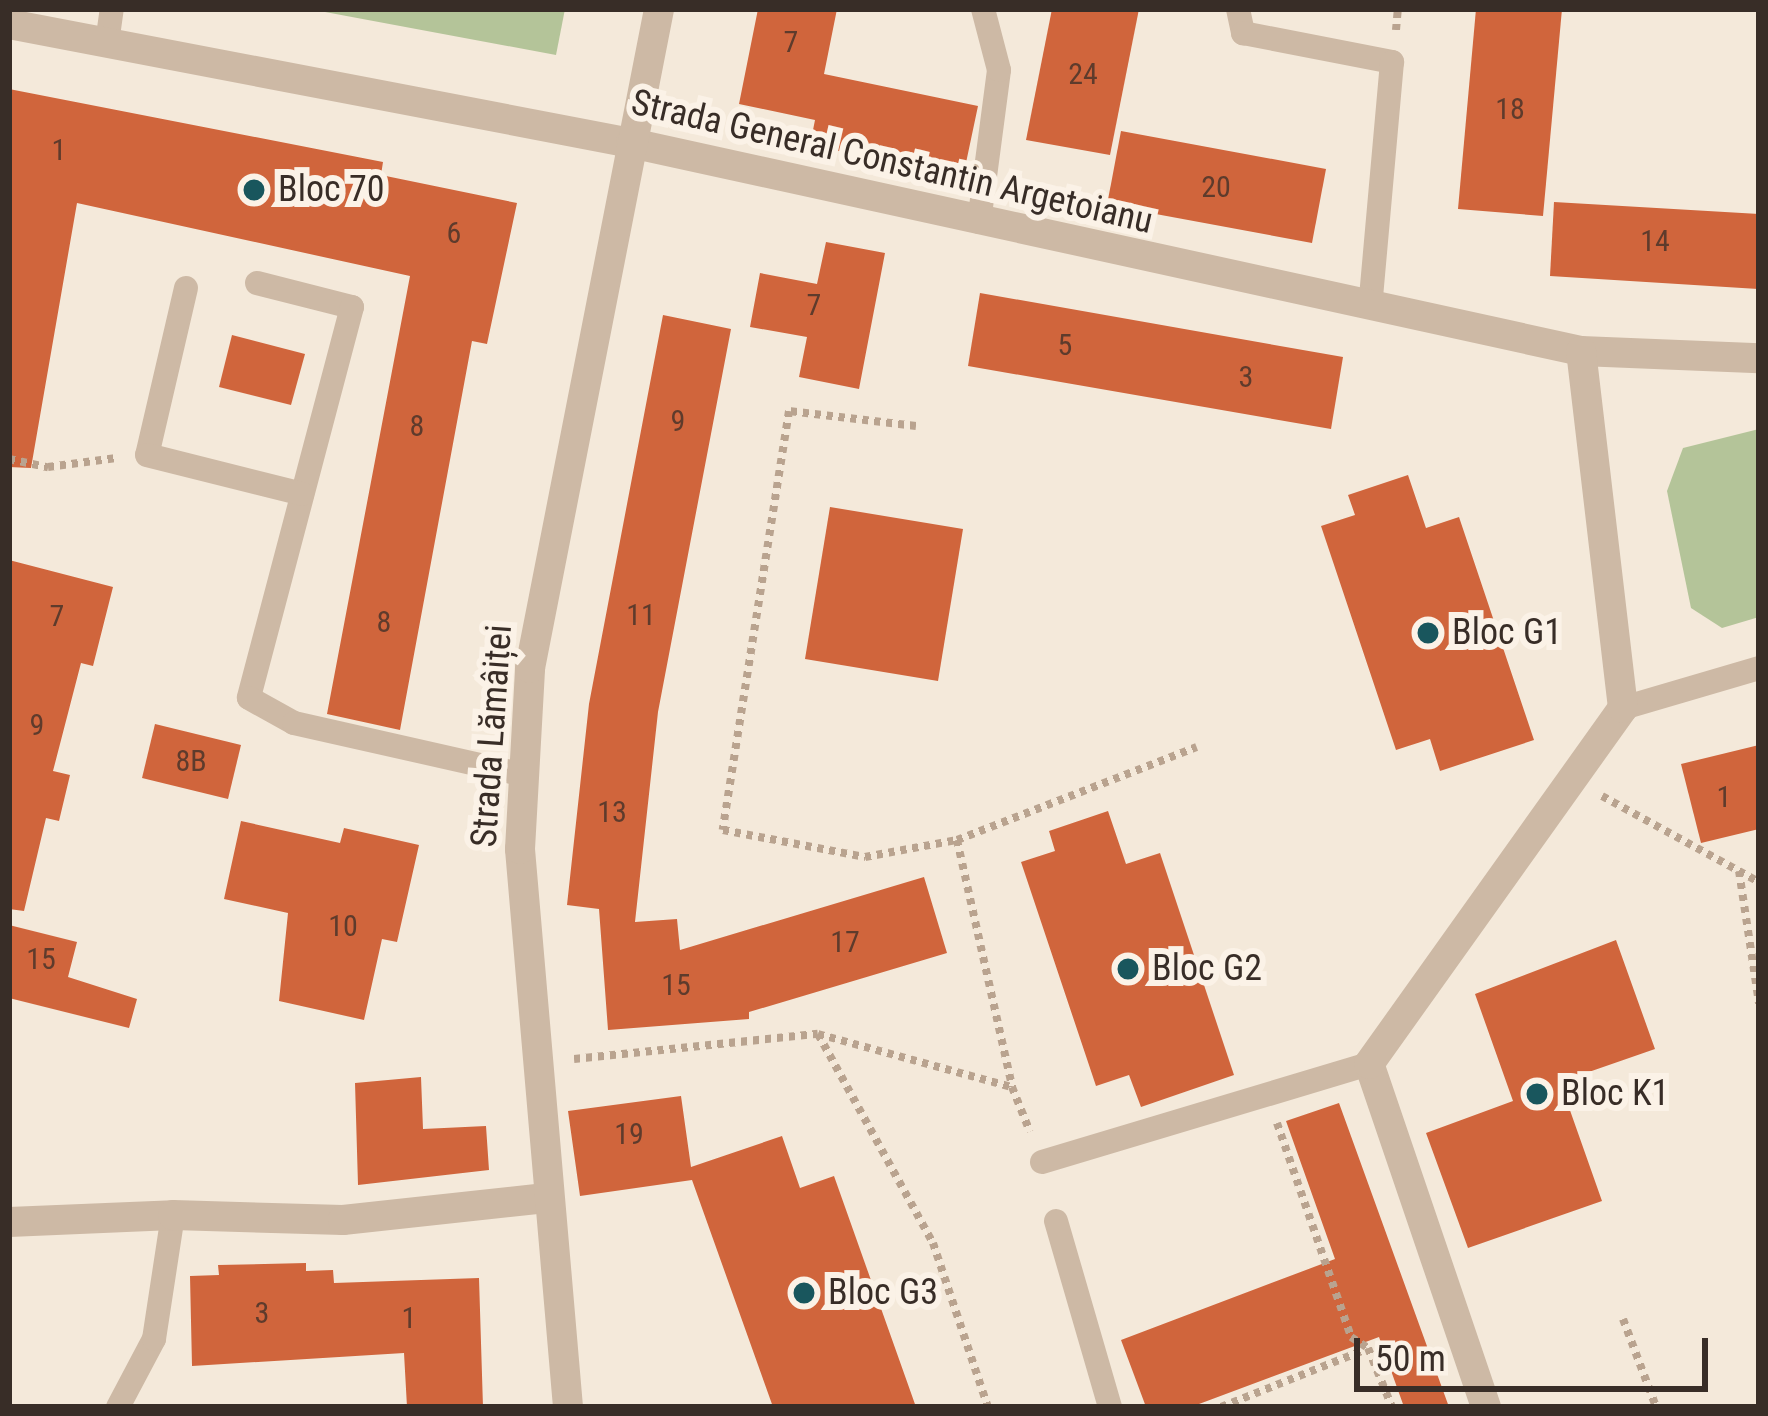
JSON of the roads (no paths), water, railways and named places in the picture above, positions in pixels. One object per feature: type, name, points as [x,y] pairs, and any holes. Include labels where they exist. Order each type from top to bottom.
[{"type":"street","name":"Strada Lămâiței","points":[[568,1407],[546,1198],[520,849],[530,668],[658,9]]},
{"type":"street","name":"Strada General Constantin Argetoianu","points":[[9,24],[631,143],[1580,351],[1759,358]]},
{"type":"street","points":[[1486,1407],[1369,1064],[1623,708],[1580,351]]},
{"type":"street","points":[[9,1222],[172,1214],[343,1220],[546,1198]]},
{"type":"lane","points":[[106,43],[112,9]]},
{"type":"lane","points":[[979,222],[999,70],[983,9]]},
{"type":"lane","points":[[1238,9],[1243,33],[1392,62],[1370,307]]},
{"type":"lane","points":[[257,283],[352,307],[249,698],[294,723],[524,775]]},
{"type":"lane","points":[[187,288],[147,455],[302,494]]},
{"type":"lane","points":[[1623,708],[1759,668]]},
{"type":"lane","points":[[1042,1162],[1265,1089],[1369,1064]]},
{"type":"lane","points":[[118,1407],[154,1339],[172,1214]]},
{"type":"lane","points":[[1056,1221],[1110,1407]]},
{"type":"place","name":"Bloc 70","points":[[254,190]]},
{"type":"place","name":"Bloc G1","points":[[1428,633]]},
{"type":"place","name":"Bloc G2","points":[[1128,969]]},
{"type":"place","name":"Bloc K1","points":[[1537,1094]]},
{"type":"place","name":"Bloc G3","points":[[804,1293]]}]
